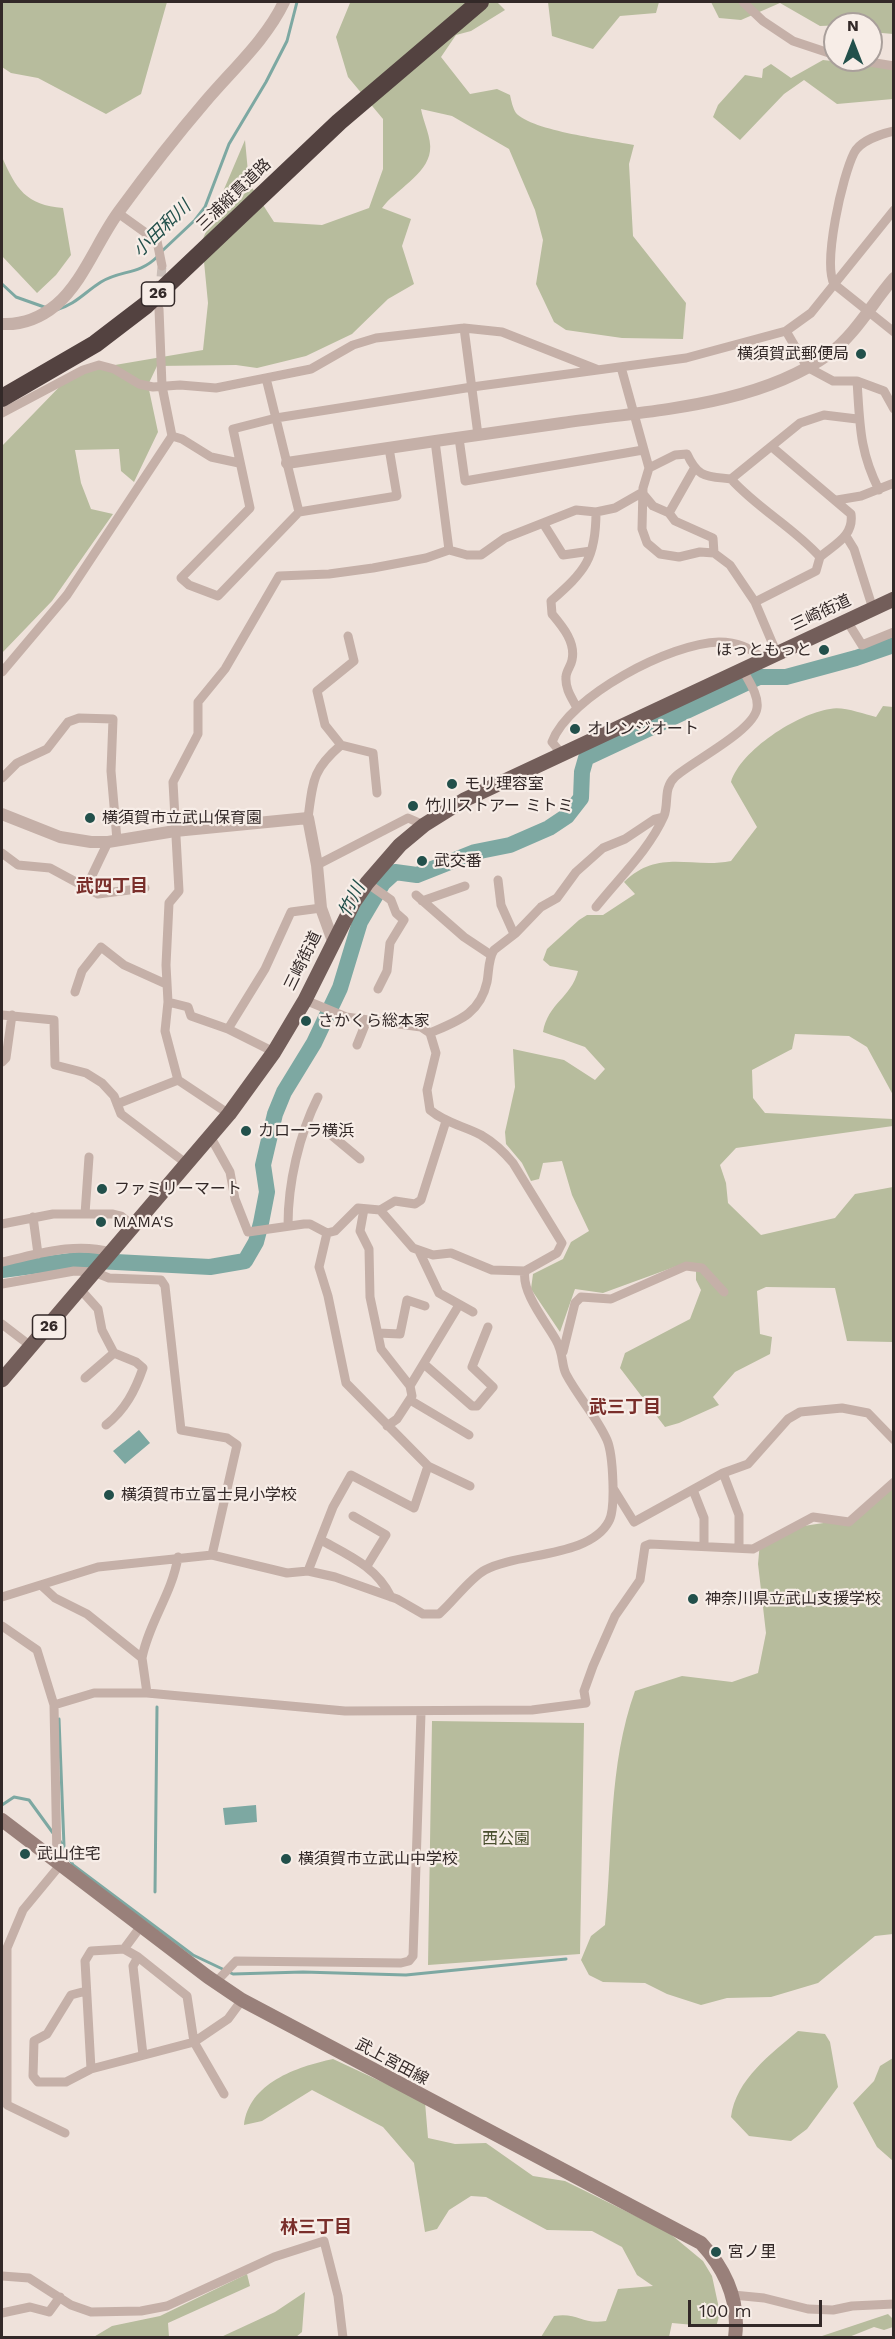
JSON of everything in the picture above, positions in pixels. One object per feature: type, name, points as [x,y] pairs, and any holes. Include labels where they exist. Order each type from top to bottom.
[{"type":"highway","name":"三浦縦貫道路","points":[[2,393],[71,354],[127,314],[292,162],[472,2]]},
{"type":"highway","name":"三浦縦貫道路","points":[[383,80],[480,2]]},
{"type":"highway","name":"三浦縦貫道路","points":[[2,398],[81,353],[146,305],[292,162]]},
{"type":"main road","name":"三崎街道","points":[[2,1380],[229,1114],[274,1052],[304,1000],[354,902],[400,845],[424,825],[464,800],[894,599]]},
{"type":"main road","name":"武上宮田線","points":[[2,1823],[59,1862],[215,1983],[242,2000],[701,2243],[714,2257],[733,2295],[735,2337]]},
{"type":"street","points":[[2,324],[16,325],[31,321],[57,304],[74,282],[118,213],[205,102],[265,32],[284,2]]},
{"type":"street","points":[[743,2],[751,6],[763,21],[793,41],[823,51]]},
{"type":"street","points":[[894,131],[864,143],[854,152],[838,205],[829,274],[834,284],[894,332]]},
{"type":"street","points":[[389,448],[396,496],[299,512],[218,596],[189,585],[181,578],[250,508],[233,429],[276,418],[472,387],[686,358],[786,332],[811,314],[894,210]]},
{"type":"street","points":[[118,213],[158,241],[162,266]]},
{"type":"street","points":[[287,463],[633,413],[736,396],[761,389],[830,353],[843,341],[894,278]]},
{"type":"street","points":[[2,672],[67,595],[172,436],[162,386],[159,309]]},
{"type":"street","points":[[2,413],[83,370],[99,364],[114,369],[139,384],[216,388],[311,369],[353,345],[376,338],[464,328],[502,332],[596,369]]},
{"type":"street","points":[[464,328],[478,435]]},
{"type":"street","points":[[786,332],[807,367],[833,381],[857,381],[885,391],[892,398],[894,409]]},
{"type":"street","points":[[621,367],[649,468]]},
{"type":"street","points":[[266,378],[299,512]]},
{"type":"street","points":[[857,381],[857,419],[867,463],[879,490]]},
{"type":"street","points":[[731,479],[800,423],[824,415],[857,419]]},
{"type":"street","points":[[172,436],[182,439],[211,457],[239,463]]},
{"type":"street","points":[[459,438],[465,481],[643,450]]},
{"type":"street","points":[[435,441],[448,550]]},
{"type":"street","points":[[754,602],[816,572],[820,557],[846,536],[852,525],[851,514],[837,500],[772,447]]},
{"type":"street","points":[[770,657],[754,602],[730,566],[714,553],[700,552],[679,557],[660,554],[646,543],[642,529],[643,493],[644,480],[649,468],[675,455],[687,454],[694,469],[706,476],[731,479],[753,502],[808,544],[820,557]]},
{"type":"street","points":[[669,513],[694,469]]},
{"type":"street","points":[[837,500],[879,490],[894,483]]},
{"type":"street","points":[[229,1114],[178,1080],[165,1031],[168,1002],[166,984],[169,903],[179,891],[173,782],[198,734],[198,702],[225,669],[279,576],[351,571],[426,558],[448,550],[467,555],[480,555],[505,538],[576,510],[596,512],[615,508],[643,493]]},
{"type":"street","points":[[643,493],[653,506],[669,513],[675,521],[713,538],[714,553]]},
{"type":"street","points":[[577,708],[568,692],[566,678],[572,660],[572,649],[565,629],[552,615],[551,601],[579,576],[591,551],[596,532],[596,512]]},
{"type":"street","points":[[543,523],[563,555],[591,551]]},
{"type":"street","points":[[846,536],[854,549],[873,609]]},
{"type":"street","points":[[847,621],[862,645],[894,632]]},
{"type":"street","points":[[348,636],[354,661],[317,691],[325,725],[341,745],[373,753],[377,793]]},
{"type":"street","points":[[561,753],[552,742],[555,733],[577,708],[613,682],[697,644],[721,642],[753,649],[770,657]]},
{"type":"street","points":[[596,907],[656,833],[663,817],[666,795],[672,779],[687,767],[707,758],[753,718],[757,708],[756,695],[743,670]]},
{"type":"street","points":[[2,778],[17,763],[47,749],[68,722],[79,718],[113,719],[112,841],[86,888]]},
{"type":"street","points":[[333,941],[321,908],[318,865],[308,818],[313,780],[322,761],[341,745]]},
{"type":"street","points":[[2,814],[60,837],[112,841],[175,831],[308,818]]},
{"type":"street","points":[[430,1033],[469,1016],[478,1006],[486,985],[491,954],[542,907],[557,898],[576,872],[603,848],[624,839],[655,819],[663,817]]},
{"type":"street","points":[[318,865],[408,818],[424,825]]},
{"type":"street","points":[[2,853],[18,865],[50,868],[98,894],[145,888]]},
{"type":"street","points":[[498,880],[501,905],[514,934]]},
{"type":"street","points":[[367,884],[391,900],[396,913],[404,920],[390,943],[387,972],[378,989]]},
{"type":"street","points":[[465,886],[419,898],[464,937],[491,954]]},
{"type":"street","points":[[228,1029],[265,969],[291,912],[321,908]]},
{"type":"street","points":[[75,992],[82,971],[101,947],[124,965],[166,984]]},
{"type":"street","points":[[304,1000],[346,1017],[422,1027],[430,1033],[436,1053],[427,1090],[430,1110],[446,1121],[480,1135],[504,1153],[513,1163],[562,1243],[557,1253],[525,1271],[492,1270],[451,1253],[433,1255],[413,1248],[380,1210]]},
{"type":"street","points":[[168,1002],[188,1007],[191,1016],[228,1029],[274,1052]]},
{"type":"street","points":[[2,1062],[6,1059],[12,1015]]},
{"type":"street","points":[[2,1016],[54,1020],[55,1065],[86,1073],[102,1083],[117,1104],[121,1114],[188,1164]]},
{"type":"street","points":[[357,1045],[367,1020]]},
{"type":"street","points":[[117,1104],[178,1080]]},
{"type":"street","points":[[288,1224],[288,1200],[307,1125],[318,1098]]},
{"type":"street","points":[[210,1136],[230,1172],[235,1199],[248,1232],[264,1232],[288,1224],[310,1224],[327,1233],[335,1231],[358,1208],[380,1210],[394,1201],[415,1204],[421,1200],[446,1121]]},
{"type":"street","points":[[307,1125],[324,1129],[360,1159]]},
{"type":"street","points":[[85,1214],[89,1157]]},
{"type":"street","points":[[364,1209],[360,1231],[369,1249],[370,1297],[378,1333],[386,1358],[410,1386],[412,1396],[397,1419],[387,1426]]},
{"type":"street","points":[[2,1224],[33,1217],[113,1214],[121,1216],[133,1226]]},
{"type":"street","points":[[33,1217],[38,1254]]},
{"type":"street","points":[[327,1233],[319,1267],[328,1296],[346,1383],[428,1466],[470,1486]]},
{"type":"street","points":[[2,1262],[76,1246],[91,1246],[109,1254]]},
{"type":"street","points":[[419,1251],[436,1290],[473,1311]]},
{"type":"street","points":[[2,1597],[98,1568],[178,1557],[212,1555],[286,1573],[308,1571],[391,1597],[423,1614],[439,1614],[483,1571],[501,1563],[555,1552],[593,1538],[603,1531],[611,1519],[613,1488],[608,1442],[564,1371],[563,1352],[575,1303],[581,1297],[611,1299],[686,1266],[702,1268],[724,1292]]},
{"type":"street","points":[[525,1271],[530,1293],[563,1352]]},
{"type":"street","points":[[2,1284],[56,1274],[94,1272],[109,1278],[161,1280],[165,1286],[181,1430],[227,1437],[237,1445],[212,1555]]},
{"type":"street","points":[[80,1289],[98,1309],[102,1330],[114,1353],[120,1358],[136,1362],[143,1368],[136,1388],[120,1414],[106,1425]]},
{"type":"street","points":[[378,1333],[400,1334],[407,1300],[425,1306]]},
{"type":"street","points":[[410,1386],[459,1305]]},
{"type":"street","points":[[2,1324],[32,1347]]},
{"type":"street","points":[[424,1364],[472,1406],[477,1406],[493,1387],[472,1367],[488,1327]]},
{"type":"street","points":[[85,1378],[114,1353]]},
{"type":"street","points":[[410,1400],[469,1435]]},
{"type":"street","points":[[613,1488],[634,1522],[723,1473],[748,1464],[788,1419],[800,1412],[842,1408],[868,1413],[894,1440]]},
{"type":"street","points":[[308,1571],[333,1507],[351,1475],[414,1508],[428,1466]]},
{"type":"street","points":[[723,1473],[739,1515],[739,1548]]},
{"type":"street","points":[[54,1705],[94,1693],[147,1693],[345,1711],[420,1713],[532,1710],[586,1703],[584,1691],[601,1646],[615,1616],[640,1580],[645,1546],[650,1544],[753,1549],[813,1517],[849,1522],[894,1482]]},
{"type":"street","points":[[693,1490],[704,1518],[704,1546]]},
{"type":"street","points":[[353,1516],[386,1535],[367,1566]]},
{"type":"street","points":[[321,1540],[367,1566],[379,1578],[391,1597]]},
{"type":"street","points":[[147,1693],[142,1658],[146,1637],[174,1581],[178,1557]]},
{"type":"street","points":[[42,1586],[56,1598],[87,1614],[142,1658]]},
{"type":"street","points":[[2,1626],[36,1650],[54,1705],[59,1862],[23,1910],[12,1930],[7,1948],[4,1976],[7,2105],[65,2133]]},
{"type":"street","points":[[215,1983],[236,1961],[401,1963],[409,1961],[414,1956],[420,1713]]},
{"type":"street","points":[[124,1949],[141,1926]]},
{"type":"street","points":[[91,2069],[85,1961],[91,1951],[124,1949],[138,1957],[188,1996],[194,2042],[224,2094]]},
{"type":"street","points":[[138,1957],[133,1966],[143,2055]]},
{"type":"street","points":[[86,1991],[71,1995],[47,2034],[34,2041],[33,2076],[38,2082],[66,2082],[91,2069],[194,2042],[228,2019],[242,2000]]},
{"type":"street","points":[[2,2276],[29,2277],[60,2297],[91,2312],[141,2311],[167,2306],[265,2261],[324,2241],[338,2296],[343,2337]]},
{"type":"street","points":[[733,2295],[764,2298],[816,2309],[894,2304]]},
{"type":"street","points":[[2,2313],[30,2307],[49,2312],[60,2297]]},
{"type":"green space","points":[[2,2],[167,2],[141,94],[106,114],[38,78],[11,73],[2,67]]},
{"type":"green space","points":[[497,2],[505,10],[471,31],[456,35],[441,57],[470,94],[497,89],[510,95],[516,113],[538,125],[572,134],[634,145],[629,164],[633,236],[686,303],[683,339],[622,338],[566,330],[554,322],[536,284],[543,240],[535,210],[509,149],[452,116],[421,109],[430,141],[428,160],[417,175],[382,208],[411,219],[402,246],[414,284],[388,299],[352,334],[306,356],[257,368],[236,365],[157,366],[148,385],[158,432],[134,482],[121,471],[119,449],[75,450],[81,483],[91,509],[113,514],[52,601],[2,653],[2,446],[68,378],[109,366],[203,350],[208,303],[202,241],[245,140],[249,183],[274,222],[322,225],[369,208],[383,169],[383,119],[348,77],[336,37],[350,3]]},
{"type":"green space","points":[[548,2],[659,2],[656,13],[620,16],[593,49],[552,36]]},
{"type":"green space","points":[[711,2],[893,2],[893,34],[883,33],[883,12],[823,12],[823,26],[820,26],[780,3],[741,20],[719,18]]},
{"type":"green space","points":[[823,60],[823,72],[883,72],[883,67],[893,68],[893,99],[837,104],[804,80],[784,94],[740,140],[713,117],[718,105],[745,75],[762,78],[763,69],[771,64],[791,78]]},
{"type":"green space","points":[[2,157],[12,178],[31,199],[63,208],[71,255],[56,275],[37,293],[2,256]]},
{"type":"green space","points":[[883,706],[893,707],[893,1095],[867,1047],[849,1036],[795,1034],[792,1049],[752,1070],[753,1098],[765,1113],[893,1119],[893,1126],[736,1148],[720,1165],[726,1183],[728,1203],[761,1235],[835,1218],[855,1194],[893,1187],[893,1342],[847,1341],[835,1288],[766,1287],[757,1291],[760,1334],[772,1337],[770,1354],[735,1372],[713,1397],[719,1405],[665,1427],[620,1368],[625,1353],[690,1319],[701,1290],[696,1280],[696,1271],[688,1262],[603,1293],[575,1289],[560,1332],[531,1289],[533,1274],[563,1259],[571,1242],[589,1231],[572,1195],[562,1161],[543,1163],[539,1179],[531,1181],[522,1163],[506,1144],[505,1132],[515,1087],[513,1049],[564,1060],[595,1080],[605,1069],[585,1047],[543,1032],[554,1007],[570,988],[578,971],[550,966],[543,960],[547,949],[587,915],[603,915],[635,894],[624,882],[637,872],[663,863],[731,861],[757,827],[731,782],[746,758],[772,735],[817,712],[841,709],[876,717]]},
{"type":"green space","points":[[893,1486],[893,1934],[875,1936],[818,1983],[771,1997],[727,1998],[701,2005],[667,1994],[645,1983],[603,1982],[589,1975],[581,1960],[591,1936],[605,1925],[616,1777],[626,1719],[635,1691],[682,1676],[732,1682],[758,1673],[766,1633],[758,1564],[760,1542],[790,1528],[857,1518]]},
{"type":"green space","name":"西公園","points":[[432,1721],[584,1723],[580,1954],[428,1965]]},
{"type":"green space","points":[[798,2031],[825,2034],[830,2042],[838,2087],[807,2129],[791,2141],[749,2136],[731,2117],[734,2103],[756,2068]]},
{"type":"green space","points":[[893,2058],[893,2161],[877,2147],[853,2103],[874,2081],[880,2066]]},
{"type":"green space","points":[[333,2059],[425,2102],[428,2138],[455,2144],[486,2143],[533,2176],[565,2181],[668,2232],[703,2261],[712,2276],[720,2313],[716,2327],[672,2323],[669,2337],[541,2337],[554,2316],[606,2321],[618,2289],[653,2286],[637,2275],[622,2247],[592,2231],[547,2230],[486,2197],[471,2196],[449,2210],[437,2229],[425,2232],[414,2163],[383,2127],[312,2090],[262,2121],[244,2125],[248,2110],[255,2098],[276,2079],[304,2067]]},
{"type":"green space","points":[[247,2274],[250,2286],[168,2323],[169,2337],[92,2338],[112,2326],[160,2316]]},
{"type":"green space","points":[[305,2292],[302,2332],[296,2337],[221,2337],[275,2312]]},
{"type":"green space","points":[[888,2314],[893,2319],[893,2327],[884,2330],[874,2327],[849,2337],[819,2337]]},
{"type":"water","points":[[139,1430],[150,1443],[125,1464],[113,1451]]},
{"type":"water","points":[[256,1805],[257,1822],[225,1825],[223,1808]]},
{"type":"waterway","name":"小田和川","points":[[161,252],[195,220],[205,207],[229,144],[266,82],[287,41],[297,2]]},
{"type":"waterway","name":"小田和川","points":[[56,310],[74,302],[108,278],[136,270],[157,257]]},
{"type":"waterway","name":"小田和川","points":[[2,284],[16,297],[47,308]]},
{"type":"waterway","name":"竹川","points":[[2,1270],[78,1260],[210,1267],[245,1261],[256,1242],[261,1223],[267,1192],[263,1165],[275,1114],[284,1092],[314,1043],[340,988],[360,922],[383,883],[395,872],[417,875],[475,852],[510,845],[549,828],[567,816],[581,798],[582,772],[586,758],[759,677],[786,677],[894,645]]},
{"type":"waterway","points":[[155,1892],[157,1707]]},
{"type":"waterway","points":[[59,1719],[64,1846]]},
{"type":"waterway","points":[[2,1805],[14,1797],[29,1800],[53,1833]]},
{"type":"waterway","points":[[60,1841],[73,1865],[193,1955],[233,1974],[303,1972],[406,1975],[566,1959]]},
{"type":"tunnel","points":[[160,290],[162,266]]},
{"type":"place","name":"横須賀武郵便局","points":[[861,354]]},
{"type":"place","name":"ほっともっと","points":[[824,650]]},
{"type":"place","name":"オレンジオート","points":[[575,729]]},
{"type":"place","name":"モリ理容室","points":[[452,784]]},
{"type":"place","name":"竹川ストアー ミトミ","points":[[413,806]]},
{"type":"place","name":"横須賀市立武山保育園","points":[[90,818]]},
{"type":"place","name":"武交番","points":[[422,861]]},
{"type":"place","name":"さかくら総本家","points":[[306,1021]]},
{"type":"place","name":"カローラ横浜","points":[[246,1131]]},
{"type":"place","name":"ファミリーマート","points":[[102,1189]]},
{"type":"place","name":"MAMA'S","points":[[101,1222]]},
{"type":"place","name":"横須賀市立富士見小学校","points":[[109,1495]]},
{"type":"place","name":"神奈川県立武山支援学校","points":[[693,1599]]},
{"type":"place","name":"武山住宅","points":[[25,1854]]},
{"type":"place","name":"横須賀市立武山中学校","points":[[286,1859]]},
{"type":"place","name":"宮ノ里","points":[[716,2252]]},
{"type":"district","name":"武四丁目","points":[[112,887]]},
{"type":"district","name":"武三丁目","points":[[625,1408]]},
{"type":"district","name":"林三丁目","points":[[316,2228]]}]
